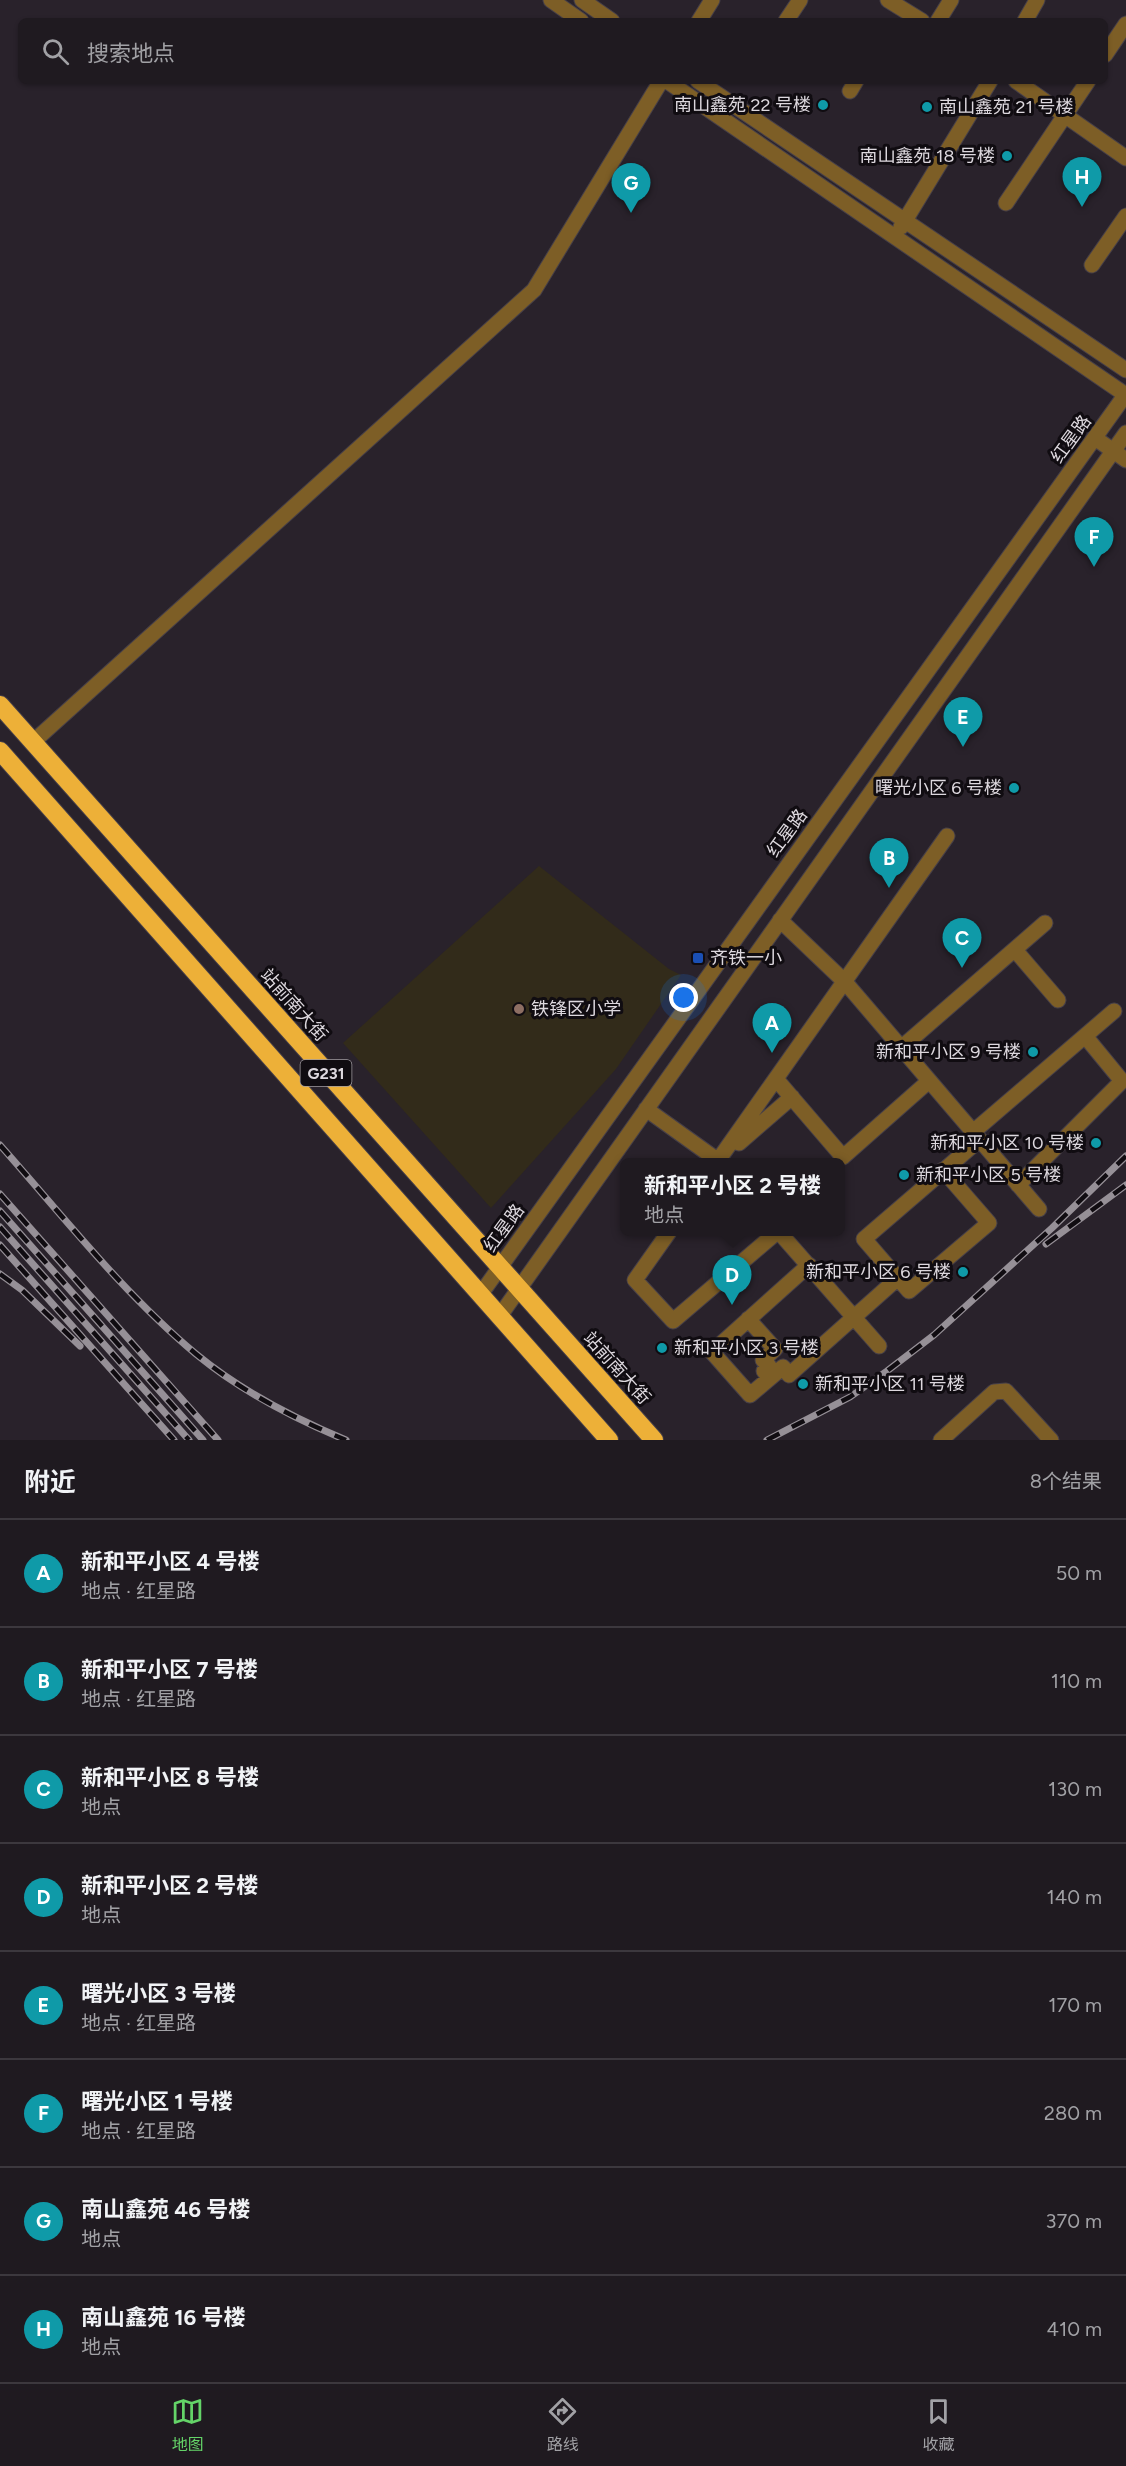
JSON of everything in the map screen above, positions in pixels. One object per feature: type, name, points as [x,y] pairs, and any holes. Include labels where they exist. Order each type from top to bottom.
[{"type":"highway","name":"站前南大街","points":[[0,705],[518,1290],[654,1440]]},
{"type":"highway","name":"G231","points":[[3,761],[609,1440]]},
{"type":"street","points":[[551,0],[577,18]]},
{"type":"street","points":[[582,0],[608,18]]},
{"type":"street","points":[[701,18],[712,0]]},
{"type":"street","points":[[788,18],[800,0]]},
{"type":"street","points":[[888,0],[899,15]]},
{"type":"street","points":[[940,18],[951,0]]},
{"type":"street","points":[[1027,18],[1037,0]]},
{"type":"street","points":[[1108,51],[1126,24]]},
{"type":"street","points":[[33,742],[534,290],[659,84]]},
{"type":"street","points":[[671,84],[1126,395]]},
{"type":"street","points":[[702,84],[1126,370]]},
{"type":"street","points":[[895,237],[988,84]]},
{"type":"street","points":[[1020,84],[1126,158]]},
{"type":"street","points":[[1006,203],[1086,84]]},
{"type":"street","points":[[1092,265],[1126,216]]},
{"type":"street","name":"红星路","points":[[480,1295],[1126,395]]},
{"type":"street","points":[[499,1317],[1126,433]]},
{"type":"street","points":[[1095,438],[1126,460]]},
{"type":"street","points":[[722,1158],[947,836]]},
{"type":"street","points":[[780,920],[845,982],[1039,1209]]},
{"type":"street","points":[[901,1048],[1045,923]]},
{"type":"street","points":[[1015,950],[1058,1000]]},
{"type":"street","points":[[944,1170],[989,1223],[909,1291],[864,1239],[944,1170],[976,1136],[1114,1011]]},
{"type":"street","points":[[1018,1185],[1122,1081],[1085,1036]]},
{"type":"street","points":[[776,1079],[843,1157],[929,1081]]},
{"type":"street","points":[[723,1158],[792,1097]]},
{"type":"street","points":[[646,1110],[713,1158]]},
{"type":"street","points":[[666,1236],[635,1280],[673,1321],[773,1236]]},
{"type":"street","points":[[782,1236],[879,1346]]},
{"type":"street","points":[[809,1265],[712,1352],[750,1395],[783,1367],[789,1375],[898,1278]]},
{"type":"street","points":[[748,1319],[775,1350],[763,1360],[769,1366],[764,1371],[770,1378]]},
{"type":"street","points":[[941,1440],[994,1392],[1006,1391],[1051,1440]]},
{"type":"shaded area","name":"铁锋区小学","points":[[539,866],[669,969],[681,975],[616,1069],[491,1208],[343,1043]]},
{"type":"railway","points":[[0,1145],[143,1306],[196,1354],[231,1380],[268,1403],[346,1440]]},
{"type":"railway","points":[[767,1440],[850,1397],[934,1335],[1052,1228],[1126,1156]]},
{"type":"railway","points":[[1046,1244],[1126,1185]]},
{"type":"railway","points":[[0,1194],[218,1440]]},
{"type":"railway","points":[[0,1211],[203,1440]]},
{"type":"railway","points":[[0,1227],[189,1440]]},
{"type":"railway","points":[[0,1245],[174,1440]]},
{"type":"railway","points":[[0,1274],[22,1290],[80,1346]]},
{"type":"place","name":"南山鑫苑 22 号楼","points":[[823,105]]},
{"type":"place","name":"南山鑫苑 21 号楼","points":[[927,107]]},
{"type":"place","name":"南山鑫苑 18 号楼","points":[[1007,156]]},
{"type":"place","name":"南山鑫苑 16 号楼","points":[[1082,207]]},
{"type":"place","name":"南山鑫苑 46 号楼","points":[[631,213]]},
{"type":"place","name":"曙光小区 1 号楼","points":[[1094,567]]},
{"type":"place","name":"曙光小区 3 号楼","points":[[963,747]]},
{"type":"place","name":"曙光小区 6 号楼","points":[[1014,788]]},
{"type":"place","name":"新和平小区 7 号楼","points":[[889,888]]},
{"type":"place","name":"齐铁一小","points":[[698,958]]},
{"type":"place","name":"新和平小区 8 号楼","points":[[962,968]]},
{"type":"place","name":"铁锋区小学","points":[[519,1009]]},
{"type":"place","name":"新和平小区 9 号楼","points":[[1033,1052]]},
{"type":"place","name":"新和平小区 4 号楼","points":[[772,1053]]},
{"type":"place","name":"新和平小区 10 号楼","points":[[1096,1143]]},
{"type":"place","name":"新和平小区 5 号楼","points":[[904,1175]]},
{"type":"place","name":"新和平小区 6 号楼","points":[[963,1272]]},
{"type":"place","name":"新和平小区 2 号楼","points":[[732,1305]]},
{"type":"place","name":"新和平小区 3 号楼","points":[[662,1348]]},
{"type":"place","name":"新和平小区 11 号楼","points":[[803,1384]]}]
